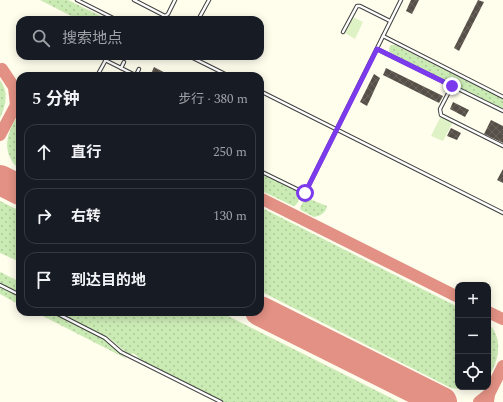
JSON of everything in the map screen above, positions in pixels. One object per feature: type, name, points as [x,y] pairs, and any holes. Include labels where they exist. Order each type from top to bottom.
[{"type":"lane","points":[[77,0],[109,16]]},
{"type":"lane","points":[[86,4],[88,0]]},
{"type":"lane","points":[[134,0],[165,16],[168,14],[175,0]]},
{"type":"lane","points":[[200,16],[209,0]]},
{"type":"lane","points":[[264,172],[305,193],[401,0]]},
{"type":"lane","points":[[343,32],[357,6],[360,6],[390,21]]},
{"type":"lane","points":[[383,36],[503,97]]},
{"type":"lane","points":[[377,49],[503,111]]},
{"type":"lane","points":[[99,72],[105,60],[129,72]]},
{"type":"lane","points":[[197,60],[221,72]]},
{"type":"lane","points":[[121,68],[124,62]]},
{"type":"lane","points":[[452,86],[440,109],[441,114],[503,146]]},
{"type":"lane","points":[[264,94],[503,213]]},
{"type":"lane","points":[[0,284],[16,293]]},
{"type":"lane","points":[[62,316],[106,338],[121,352],[221,402]]},
{"type":"green space","points":[[40,0],[68,0],[101,16],[71,16]]},
{"type":"green space","points":[[353,17],[363,22],[355,39],[345,33]]},
{"type":"green space","points":[[391,45],[395,45],[503,99],[503,109],[390,53],[389,49]]},
{"type":"green space","points":[[0,80],[5,89],[6,99],[0,118]]},
{"type":"green space","points":[[441,116],[453,122],[443,141],[431,136]]},
{"type":"green space","points":[[16,119],[16,165],[10,157],[7,142]]},
{"type":"green space","points":[[264,175],[300,193],[301,196],[296,205],[293,206],[264,192]]},
{"type":"green space","points":[[307,198],[327,206],[325,211],[314,217],[301,210],[300,208],[304,200]]},
{"type":"green space","points":[[0,201],[16,209],[16,260],[0,253]]},
{"type":"green space","points":[[264,209],[455,305],[455,389],[451,388],[264,293]]},
{"type":"green space","points":[[0,272],[16,280],[16,291],[0,283]]},
{"type":"green space","points":[[0,287],[16,295],[16,303],[0,294]]},
{"type":"green space","points":[[43,316],[58,316],[106,340],[127,359]]},
{"type":"green space","points":[[65,316],[228,316],[399,402],[224,402],[139,359],[135,354],[128,354],[108,337]]},
{"type":"green space","points":[[491,327],[498,342],[497,356],[491,372]]},
{"type":"building","points":[[411,0],[419,0],[412,14],[406,11]]},
{"type":"building","points":[[478,0],[484,2],[459,51],[454,48]]},
{"type":"building","points":[[154,67],[163,72],[152,72]]},
{"type":"building","points":[[386,68],[443,96],[439,103],[383,75]]},
{"type":"building","points":[[374,74],[380,78],[367,106],[360,102]]},
{"type":"building","points":[[453,102],[469,110],[465,117],[450,109]]},
{"type":"building","points":[[491,120],[503,126],[503,143],[484,134]]},
{"type":"building","points":[[451,128],[461,133],[457,140],[447,136]]},
{"type":"building","points":[[503,169],[503,183],[497,180]]},
{"type":"taxiway","points":[[2,69],[14,87],[16,105]]},
{"type":"taxiway","points":[[0,135],[16,105]]},
{"type":"taxiway","points":[[0,173],[10,185]]},
{"type":"taxiway","points":[[264,200],[455,296]]},
{"type":"taxiway","points":[[491,313],[503,319]]},
{"type":"taxiway","points":[[489,394],[503,366]]},
{"type":"taxiway","points":[[479,402],[489,394],[488,402]]},
{"type":"runway","points":[[0,180],[16,188]]},
{"type":"runway","points":[[264,313],[442,402]]},
{"type":"route","points":[[305,193],[377,49],[452,86]]}]
